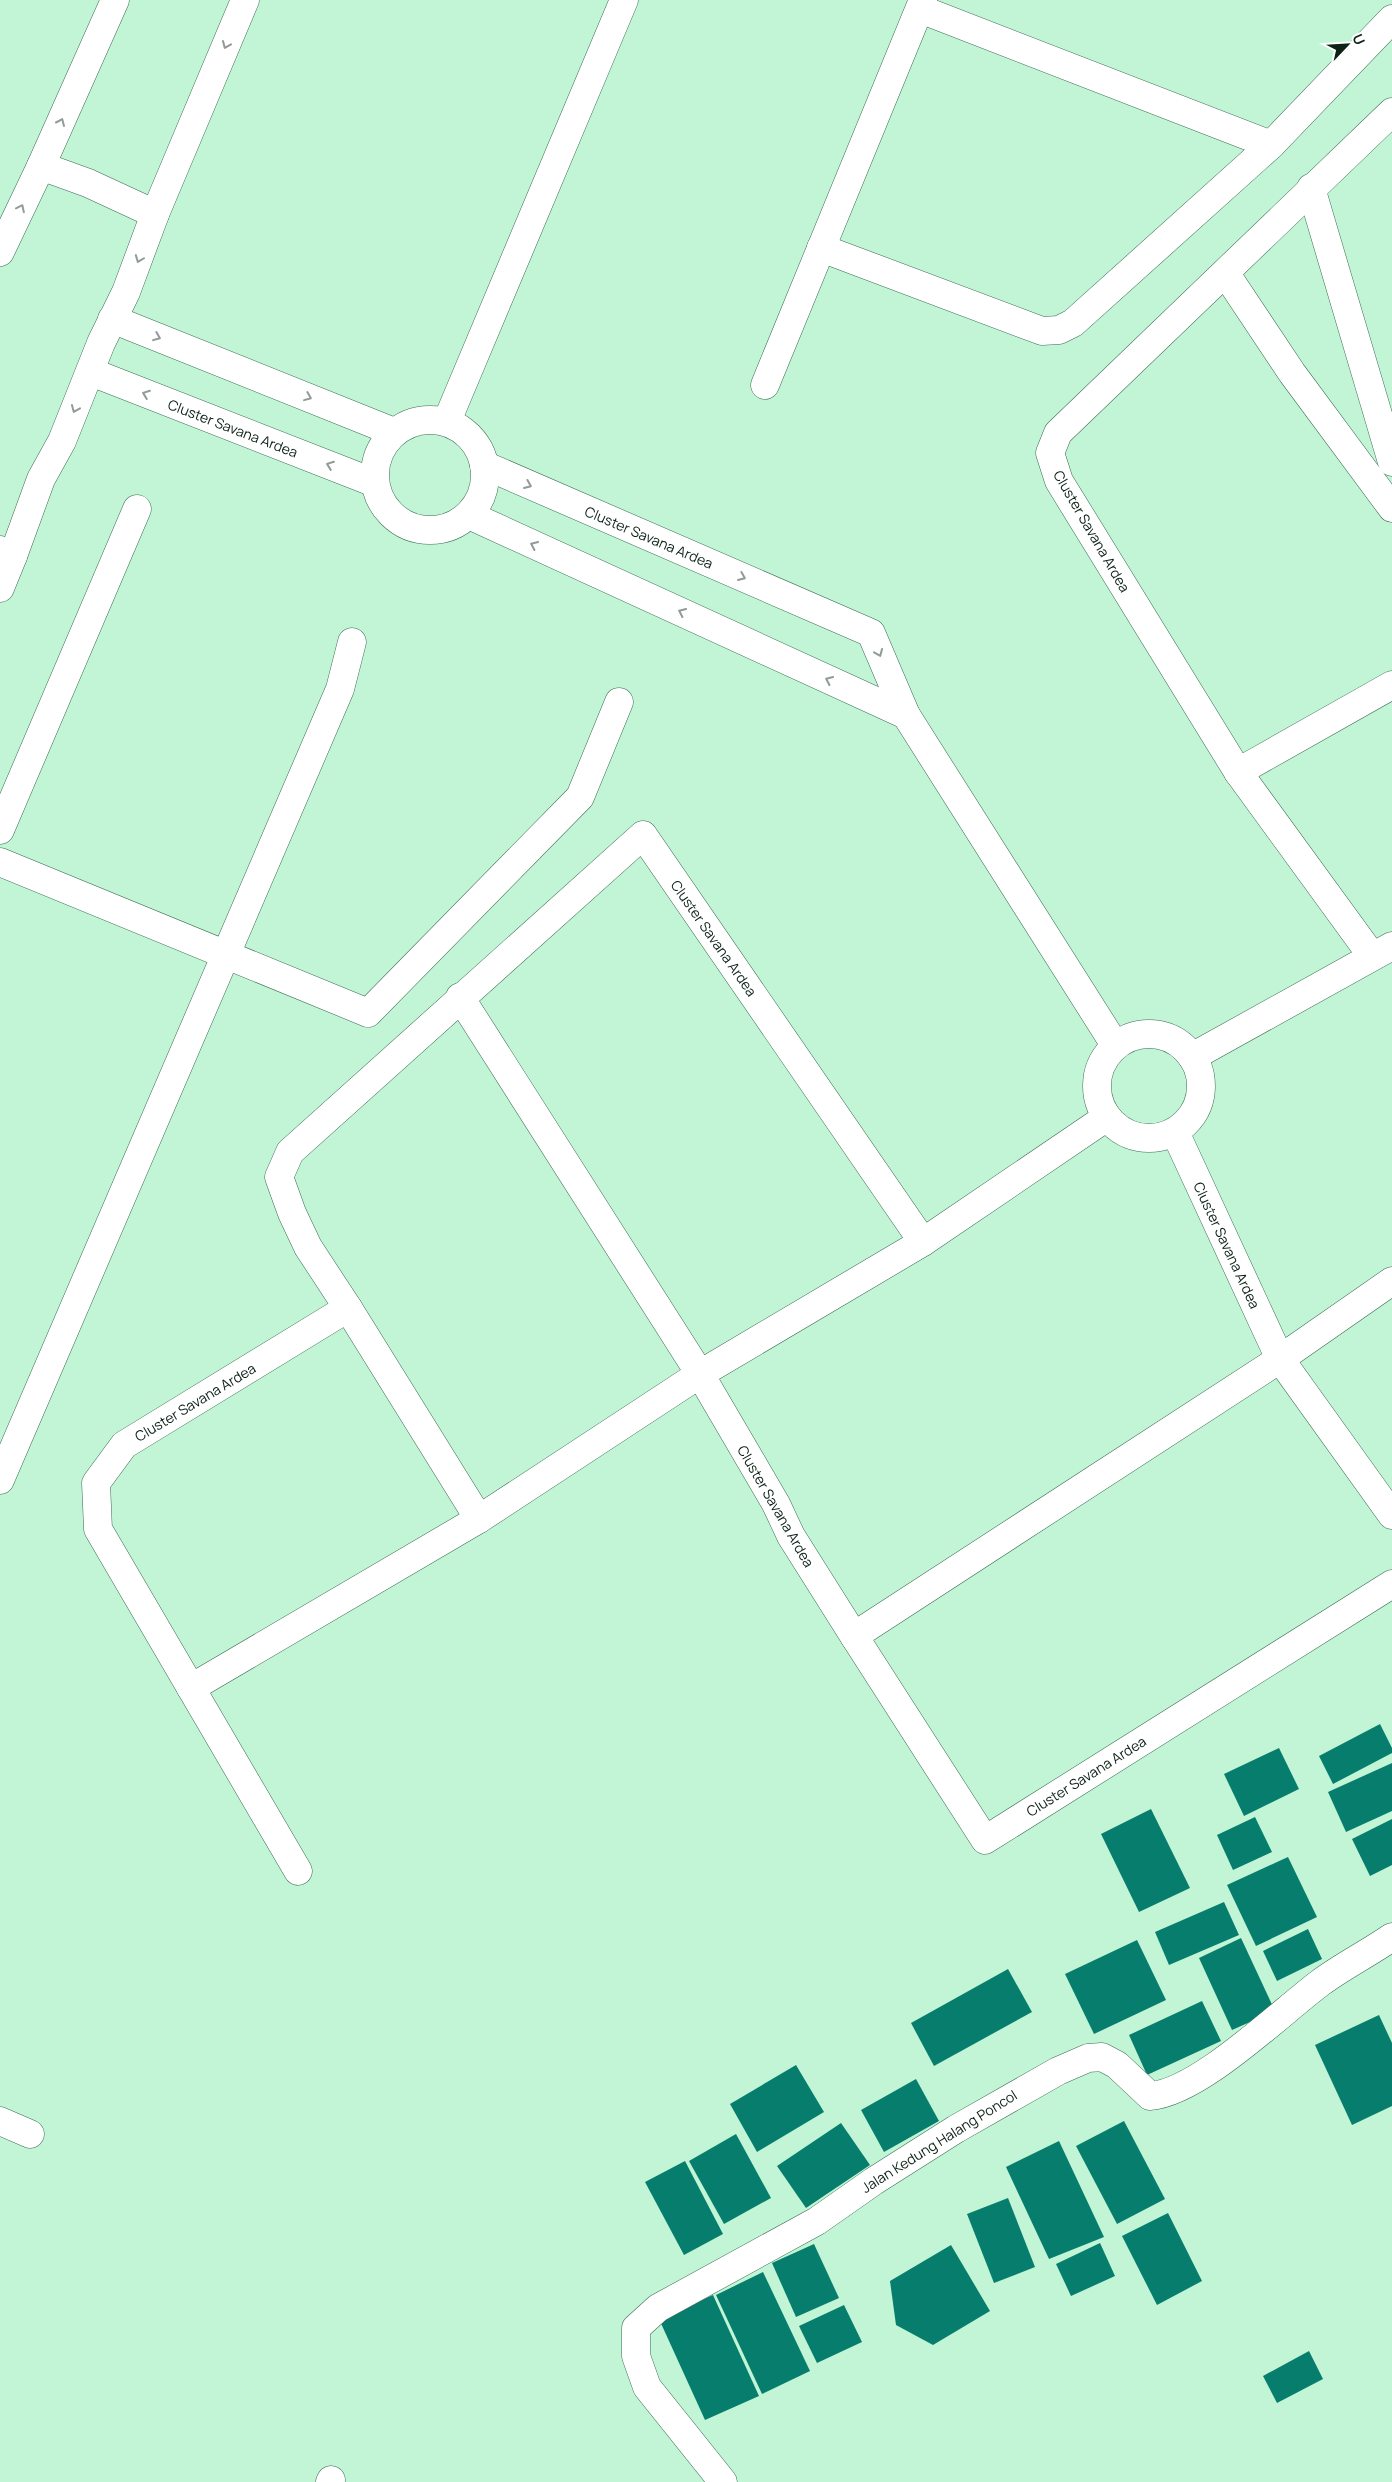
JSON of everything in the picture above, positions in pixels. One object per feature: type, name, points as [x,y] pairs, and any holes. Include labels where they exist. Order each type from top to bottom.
[{"type":"street","points":[[0,252],[41,166],[115,0]]},
{"type":"street","points":[[0,588],[7,553],[41,478],[62,441],[112,319],[126,292],[155,214],[245,0]]},
{"type":"street","points":[[446,421],[624,0]]},
{"type":"street","points":[[765,385],[922,4],[1271,145]]},
{"type":"street","points":[[821,248],[1042,331],[1059,330],[1073,323],[1271,145],[1392,19]]},
{"type":"street","name":"Cluster Savana Ardea","points":[[1192,1057],[1382,951],[1238,772],[1060,481],[1050,453],[1058,433],[1226,274],[1311,188],[1392,112]]},
{"type":"street","points":[[41,166],[88,183],[155,214]]},
{"type":"street","points":[[1311,188],[1392,462]]},
{"type":"street","points":[[1226,274],[1292,373],[1392,508]]},
{"type":"street","points":[[112,319],[394,432]]},
{"type":"street","name":"Cluster Savana Ardea","points":[[91,372],[375,483]]},
{"type":"street","points":[[428,419],[446,421],[463,430],[476,443],[484,465],[483,489],[478,502],[469,515],[455,524],[438,530],[421,530],[404,524],[390,514],[380,500],[375,483],[375,464],[382,446],[394,432],[410,422],[428,419]]},
{"type":"street","name":"Cluster Savana Ardea","points":[[484,465],[871,633],[906,715],[1115,1045]]},
{"type":"street","points":[[0,830],[137,508]]},
{"type":"street","points":[[469,515],[906,715]]},
{"type":"street","points":[[0,1480],[340,689],[352,642]]},
{"type":"street","points":[[1238,772],[1392,686]]},
{"type":"street","points":[[0,862],[368,1013],[580,797],[619,702]]},
{"type":"street","name":"Cluster Savana Ardea","points":[[479,1519],[308,1247],[292,1213],[279,1177],[290,1152],[460,997],[643,836],[923,1242]]},
{"type":"street","name":"Cluster Savana Ardea","points":[[460,997],[700,1374],[776,1504],[790,1536],[985,1840],[1392,1584]]},
{"type":"street","points":[[1138,1035],[1164,1036],[1181,1044],[1192,1057],[1200,1073],[1201,1090],[1198,1107],[1188,1121],[1175,1132],[1156,1138],[1135,1137],[1123,1132],[1107,1117],[1098,1099],[1096,1084],[1098,1070],[1104,1057],[1115,1045],[1138,1035]]},
{"type":"street","points":[[191,1688],[479,1519],[700,1374],[923,1242],[1107,1117]]},
{"type":"street","name":"Cluster Savana Ardea","points":[[1175,1132],[1280,1358],[1392,1515]]},
{"type":"street","points":[[854,1636],[1280,1358],[1392,1281]]},
{"type":"street","name":"Cluster Savana Ardea","points":[[298,1871],[98,1529],[96,1483],[124,1444],[348,1308]]},
{"type":"street","name":"Jalan Kedung Halang Poncol","points":[[723,2482],[647,2387],[636,2356],[636,2328],[658,2308],[818,2221],[874,2181],[956,2129],[1058,2071],[1088,2058],[1102,2057],[1117,2065],[1150,2096],[1164,2095],[1180,2088],[1220,2062],[1322,1981],[1392,1938]]},
{"type":"street","points":[[0,2121],[30,2134]]},
{"type":"building","points":[[1380,1724],[1392,1748],[1392,1753],[1333,1784],[1319,1756]]},
{"type":"building","points":[[1279,1748],[1299,1789],[1244,1816],[1224,1774]]},
{"type":"building","points":[[1392,1763],[1392,1811],[1346,1832],[1328,1792]]},
{"type":"building","points":[[1151,1809],[1190,1888],[1139,1912],[1101,1834]]},
{"type":"building","points":[[1255,1817],[1272,1852],[1233,1870],[1217,1835]]},
{"type":"building","points":[[1392,1819],[1392,1865],[1370,1876],[1352,1839]]},
{"type":"building","points":[[1288,1857],[1317,1917],[1256,1946],[1227,1885]]},
{"type":"building","points":[[1224,1902],[1239,1935],[1169,1965],[1155,1932]]},
{"type":"building","points":[[1308,1929],[1322,1959],[1277,1981],[1263,1951]]},
{"type":"building","points":[[1241,1938],[1275,2011],[1232,2030],[1199,1958]]},
{"type":"building","points":[[1137,1940],[1166,2000],[1094,2034],[1065,1974]]},
{"type":"building","points":[[1008,1969],[1032,2012],[934,2066],[911,2023]]},
{"type":"building","points":[[1202,2001],[1221,2041],[1147,2075],[1129,2035]]},
{"type":"building","points":[[1379,2015],[1392,2043],[1392,2106],[1352,2125],[1315,2045]]},
{"type":"building","points":[[796,2065],[824,2112],[757,2152],[730,2104]]},
{"type":"building","points":[[916,2079],[939,2121],[884,2152],[861,2110]]},
{"type":"building","points":[[1124,2121],[1165,2199],[1117,2224],[1076,2146]]},
{"type":"building","points":[[841,2123],[870,2165],[806,2208],[777,2166]]},
{"type":"building","points":[[736,2134],[771,2198],[724,2224],[689,2161]]},
{"type":"building","points":[[1059,2141],[1104,2237],[1049,2259],[1006,2167]]},
{"type":"building","points":[[685,2161],[723,2234],[684,2255],[645,2182]]},
{"type":"building","points":[[1008,2198],[1035,2267],[994,2283],[967,2214]]},
{"type":"building","points":[[1168,2213],[1202,2281],[1157,2305],[1122,2236]]},
{"type":"building","points":[[1100,2243],[1115,2276],[1071,2296],[1056,2264]]},
{"type":"building","points":[[814,2244],[839,2298],[796,2317],[772,2263]]},
{"type":"building","points":[[951,2245],[990,2311],[933,2345],[896,2325],[890,2281]]},
{"type":"building","points":[[763,2272],[810,2371],[762,2394],[716,2295]]},
{"type":"building","points":[[713,2295],[759,2396],[705,2420],[659,2319]]},
{"type":"building","points":[[844,2305],[862,2342],[817,2363],[799,2326]]},
{"type":"building","points":[[1309,2351],[1323,2379],[1277,2403],[1263,2376]]}]
